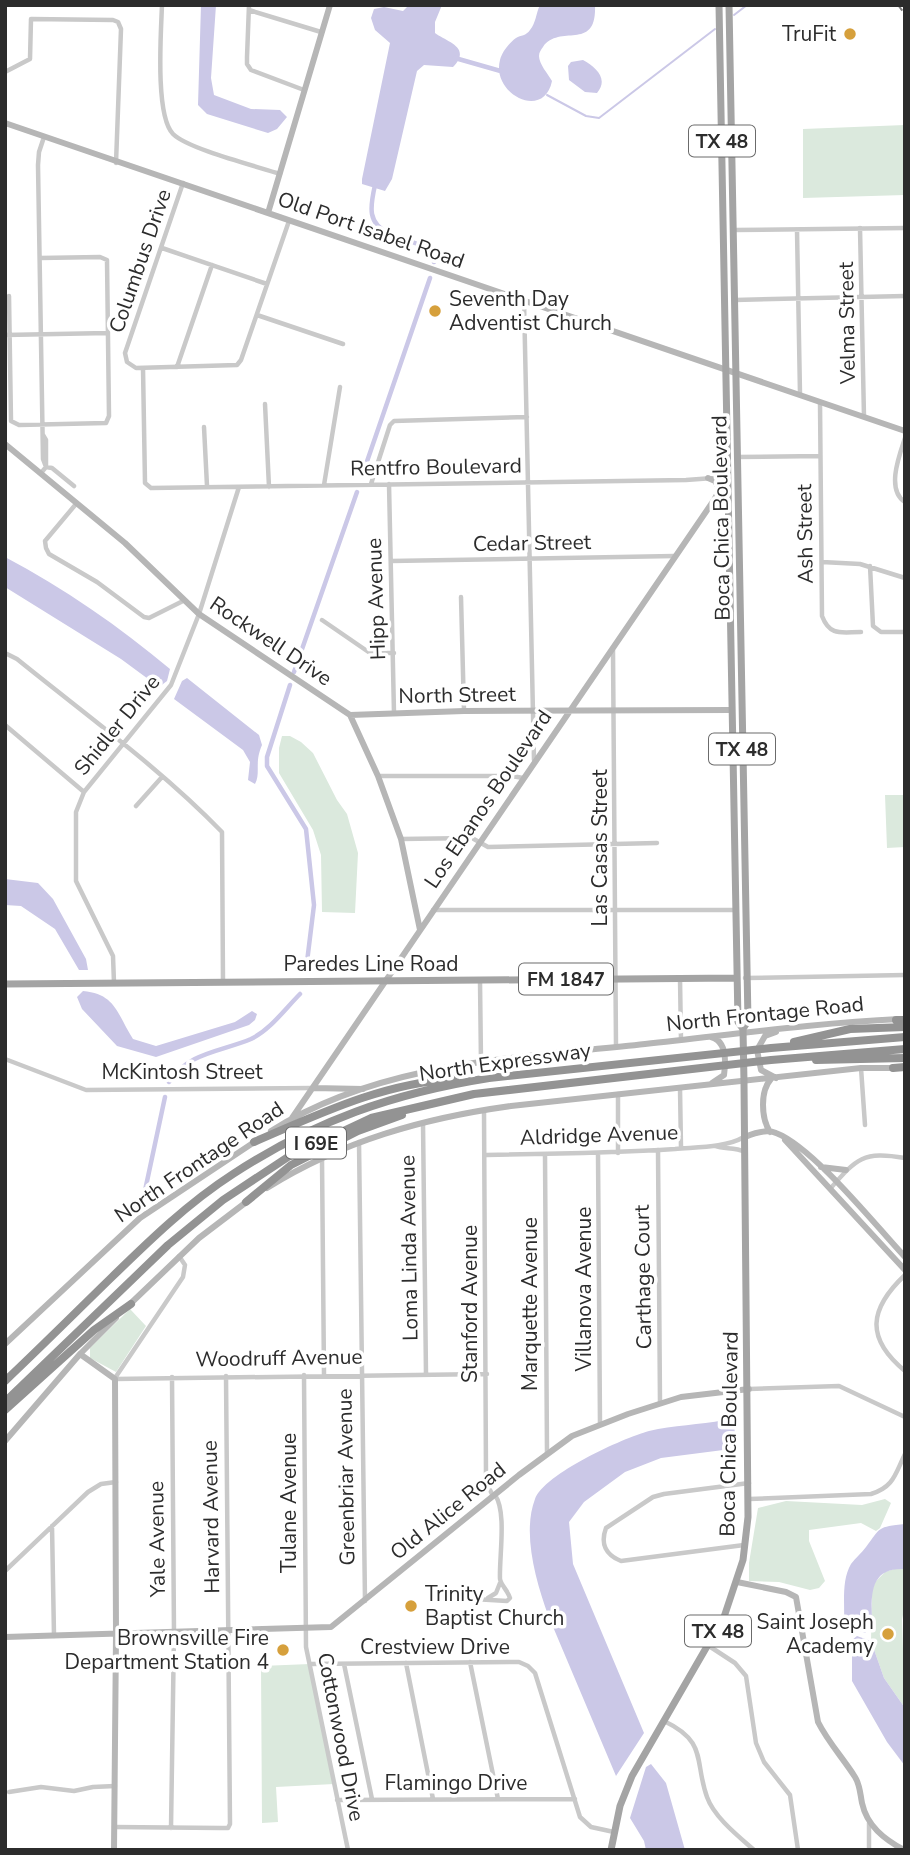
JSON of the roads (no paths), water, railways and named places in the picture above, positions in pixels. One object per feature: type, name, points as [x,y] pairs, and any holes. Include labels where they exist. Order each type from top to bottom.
[{"type":"highway","points":[[771,1048],[850,1029],[905,1027]]},
{"type":"highway","name":"I 69E","points":[[771,1048],[905,1037]]},
{"type":"highway","name":"North Expressway","points":[[5,1381],[159,1231],[231,1175],[314,1128],[390,1099],[443,1085],[771,1048]]},
{"type":"highway","name":"I 69E","points":[[771,1060],[905,1049]]},
{"type":"highway","points":[[771,1060],[905,1058]]},
{"type":"highway","name":"North Expressway","points":[[5,1402],[167,1245],[247,1182],[316,1143],[371,1118],[449,1099],[771,1060]]},
{"type":"highway","points":[[893,1068],[905,1067]]},
{"type":"highway","points":[[254,1142],[344,1103],[395,1087],[431,1080],[535,1073]]},
{"type":"highway","points":[[246,1202],[291,1165],[320,1150],[358,1131],[449,1099]]},
{"type":"highway","points":[[5,1410],[94,1330],[131,1304]]},
{"type":"main road","name":"Boca Chica Boulevard","points":[[719,5],[738,1022],[743,1031]]},
{"type":"main road","name":"Boca Chica Boulevard","points":[[611,1850],[620,1806],[632,1776],[724,1617],[737,1582],[745,1545],[749,1499],[743,1031],[748,1021],[729,5]]},
{"type":"main road","points":[[730,633],[735,637],[736,700],[742,704]]},
{"type":"main road","points":[[732,710],[738,717],[738,774],[743,780]]},
{"type":"main road","name":"Paredes Line Road","points":[[5,984],[737,978]]},
{"type":"street","points":[[162,5],[162,101],[166,123],[171,132],[186,143],[281,175]]},
{"type":"street","points":[[268,213],[330,5]]},
{"type":"street","points":[[305,90],[251,70],[247,64],[249,8],[320,32]]},
{"type":"street","points":[[5,72],[30,59],[32,19],[118,22],[121,29],[116,163]]},
{"type":"street","name":"Old Port Isabel Road","points":[[5,123],[905,431]]},
{"type":"street","points":[[41,473],[46,467],[46,440],[43,435],[38,165],[44,137]]},
{"type":"street","name":"Columbus Drive","points":[[143,368],[136,368],[127,362],[125,354],[183,183]]},
{"type":"street","points":[[143,368],[237,365],[242,360],[289,221]]},
{"type":"street","name":"Velma Street","points":[[860,228],[864,418]]},
{"type":"street","points":[[733,230],[905,228]]},
{"type":"street","points":[[797,230],[800,394]]},
{"type":"street","points":[[162,248],[267,284]]},
{"type":"street","points":[[9,296],[11,421],[19,425],[107,423],[108,263],[106,259],[40,258]]},
{"type":"street","points":[[177,368],[212,265]]},
{"type":"street","points":[[734,300],[905,296]]},
{"type":"street","points":[[524,301],[534,760]]},
{"type":"street","points":[[257,315],[343,344]]},
{"type":"street","points":[[8,335],[108,333]]},
{"type":"street","name":"Rentfro Boulevard","points":[[143,368],[146,486],[150,488],[269,488],[727,477]]},
{"type":"street","points":[[324,485],[340,387]]},
{"type":"street","name":"Ash Street","points":[[820,402],[822,616],[826,627],[835,632],[862,632]]},
{"type":"street","points":[[265,404],[269,488]]},
{"type":"street","points":[[371,484],[390,425],[394,422],[527,417]]},
{"type":"street","points":[[204,427],[207,486]]},
{"type":"street","points":[[905,438],[896,465],[898,498],[905,502]]},
{"type":"street","name":"Rockwell Drive","points":[[5,443],[125,543],[199,614],[350,715]]},
{"type":"street","points":[[737,457],[820,456]]},
{"type":"street","points":[[46,467],[52,468],[74,486]]},
{"type":"street","name":"Los Ebanos Boulevard","points":[[291,1119],[714,500],[727,477]]},
{"type":"street","points":[[708,478],[715,481],[719,488]]},
{"type":"street","name":"Hipp Avenue","points":[[389,484],[394,713]]},
{"type":"street","name":"Shidler Drive","points":[[114,983],[113,956],[76,881],[76,812],[84,792],[171,685],[199,614],[239,487]]},
{"type":"street","points":[[714,500],[728,494]]},
{"type":"street","points":[[76,504],[45,541],[49,554],[97,582],[144,617],[149,618],[183,601]]},
{"type":"street","name":"Cedar Street","points":[[391,561],[674,556]]},
{"type":"street","points":[[822,562],[870,566],[905,578]]},
{"type":"street","points":[[870,566],[873,626],[881,632],[905,632]]},
{"type":"street","points":[[461,597],[464,711]]},
{"type":"street","points":[[322,620],[370,653],[394,653]]},
{"type":"street","name":"Las Casas Street","points":[[613,647],[616,1048]]},
{"type":"street","points":[[5,653],[17,659],[123,744],[201,809],[222,832],[223,982]]},
{"type":"street","name":"North Street","points":[[350,715],[464,711],[732,710]]},
{"type":"street","points":[[350,715],[378,776],[401,839],[420,930]]},
{"type":"street","points":[[5,725],[84,792]]},
{"type":"street","points":[[378,776],[523,778]]},
{"type":"street","points":[[136,806],[162,777]]},
{"type":"street","points":[[401,839],[472,838],[488,847],[657,843]]},
{"type":"street","points":[[433,910],[736,910]]},
{"type":"street","points":[[737,978],[905,975]]},
{"type":"street","points":[[680,978],[681,1040]]},
{"type":"street","points":[[480,981],[481,1062]]},
{"type":"street","name":"North Frontage Road","points":[[5,1344],[140,1218],[291,1119],[365,1089],[445,1067],[481,1062],[743,1031],[902,1020]]},
{"type":"street","points":[[773,1078],[761,1070],[757,1050],[765,1036],[784,1029]]},
{"type":"street","points":[[707,1085],[721,1078],[725,1068],[721,1042],[708,1037]]},
{"type":"street","name":"McKintosh Street","points":[[5,1059],[86,1090],[365,1089]]},
{"type":"street","points":[[861,1068],[865,1125]]},
{"type":"street","points":[[5,1441],[80,1354],[179,1256],[223,1218],[322,1158],[359,1142],[423,1121],[484,1110],[861,1068],[893,1068]]},
{"type":"street","points":[[770,1132],[766,1126],[764,1100],[765,1086],[773,1078]]},
{"type":"street","points":[[680,1088],[681,1148]]},
{"type":"street","points":[[618,1094],[618,1153]]},
{"type":"street","name":"Stanford Avenue","points":[[484,1110],[486,1476],[488,1486],[499,1501],[500,1583],[509,1593],[509,1600],[487,1598]]},
{"type":"street","name":"Loma Linda Avenue","points":[[423,1121],[426,1374]]},
{"type":"street","points":[[745,1137],[770,1132],[802,1149],[905,1257]]},
{"type":"street","points":[[782,1136],[905,1270]]},
{"type":"street","name":"Aldridge Avenue","points":[[485,1154],[618,1153],[714,1146],[736,1142],[745,1137]]},
{"type":"street","name":"Greenbriar Avenue","points":[[359,1142],[365,1602]]},
{"type":"street","name":"Aldridge Avenue","points":[[714,1146],[736,1147],[745,1152]]},
{"type":"street","name":"Carthage Court","points":[[657,1150],[660,1403]]},
{"type":"street","name":"Villanova Avenue","points":[[598,1153],[600,1424]]},
{"type":"street","name":"Marquette Avenue","points":[[545,1154],[547,1453]]},
{"type":"street","points":[[829,1189],[861,1158],[880,1154],[905,1158]]},
{"type":"street","points":[[322,1158],[324,1375]]},
{"type":"street","points":[[820,1167],[846,1170]]},
{"type":"street","points":[[114,1850],[115,1379],[183,1278],[185,1265],[179,1256]]},
{"type":"street","points":[[905,1276],[888,1291],[876,1321],[881,1346],[905,1371]]},
{"type":"street","points":[[80,1354],[115,1379]]},
{"type":"street","name":"Woodruff Avenue","points":[[115,1379],[487,1374]]},
{"type":"street","name":"Tulane Avenue","points":[[304,1375],[306,1630]]},
{"type":"street","name":"Harvard Avenue","points":[[171,1828],[230,1826],[226,1376]]},
{"type":"street","name":"Yale Avenue","points":[[171,1828],[174,1633],[172,1377]]},
{"type":"street","name":"Old Alice Road","points":[[5,1637],[306,1630],[331,1627],[547,1453],[572,1436],[660,1403],[696,1394],[839,1386],[905,1417]]},
{"type":"street","points":[[749,1499],[885,1490],[891,1484],[905,1454]]},
{"type":"street","points":[[5,1572],[92,1488],[116,1482]]},
{"type":"street","points":[[745,1545],[621,1561],[608,1554],[603,1536],[606,1528],[653,1497],[676,1491],[749,1483]]},
{"type":"street","points":[[52,1527],[54,1637]]},
{"type":"street","points":[[737,1582],[793,1593],[799,1601],[818,1722],[860,1785],[862,1803],[869,1821],[882,1837],[904,1850]]},
{"type":"street","points":[[457,1598],[487,1598],[496,1593],[500,1583]]},
{"type":"street","name":"Cottonwood Drive","points":[[306,1630],[310,1664],[348,1850]]},
{"type":"street","points":[[709,1646],[735,1662],[746,1676],[756,1743],[764,1762],[790,1796],[796,1849]]},
{"type":"street","points":[[470,1662],[498,1798]]},
{"type":"street","name":"Crestview Drive","points":[[310,1664],[519,1662],[528,1666],[535,1673],[580,1817],[587,1825],[614,1832]]},
{"type":"street","points":[[406,1663],[433,1799]]},
{"type":"street","points":[[344,1664],[372,1800]]},
{"type":"street","points":[[663,1720],[690,1739],[697,1751],[707,1798],[712,1808],[754,1850]]},
{"type":"street","points":[[9,1792],[41,1787],[74,1791],[115,1786]]},
{"type":"street","name":"Flamingo Drive","points":[[337,1800],[575,1799]]},
{"type":"street","points":[[869,1821],[869,1850]]},
{"type":"street","points":[[114,1827],[171,1828]]},
{"type":"waterway","points":[[734,15],[747,5]]},
{"type":"waterway","points":[[547,95],[586,116],[599,118],[715,29]]},
{"type":"waterway","points":[[455,58],[504,72]]},
{"type":"waterway","points":[[375,185],[372,214],[377,225],[390,234]]},
{"type":"waterway","points":[[399,237],[428,248],[435,253],[434,262]]},
{"type":"waterway","points":[[362,476],[430,278]]},
{"type":"waterway","points":[[294,672],[357,492]]},
{"type":"waterway","points":[[290,685],[267,757],[267,766],[306,829],[314,905],[306,970]]},
{"type":"waterway","points":[[169,1082],[186,1064],[258,1035],[300,994]]},
{"type":"waterway","points":[[143,1200],[165,1097]]},
{"type":"railway","points":[[898,5],[905,14]]},
{"type":"place","name":"TruFit","points":[[850,34]]},
{"type":"place","name":"Seventh Day Adventist Church","points":[[435,311]]},
{"type":"place","name":"Trinity Baptist Church","points":[[411,1606]]},
{"type":"place","name":"Saint Joseph Academy","points":[[888,1634]]},
{"type":"place","name":"Brownsville Fire Department Station 4","points":[[283,1650]]}]
